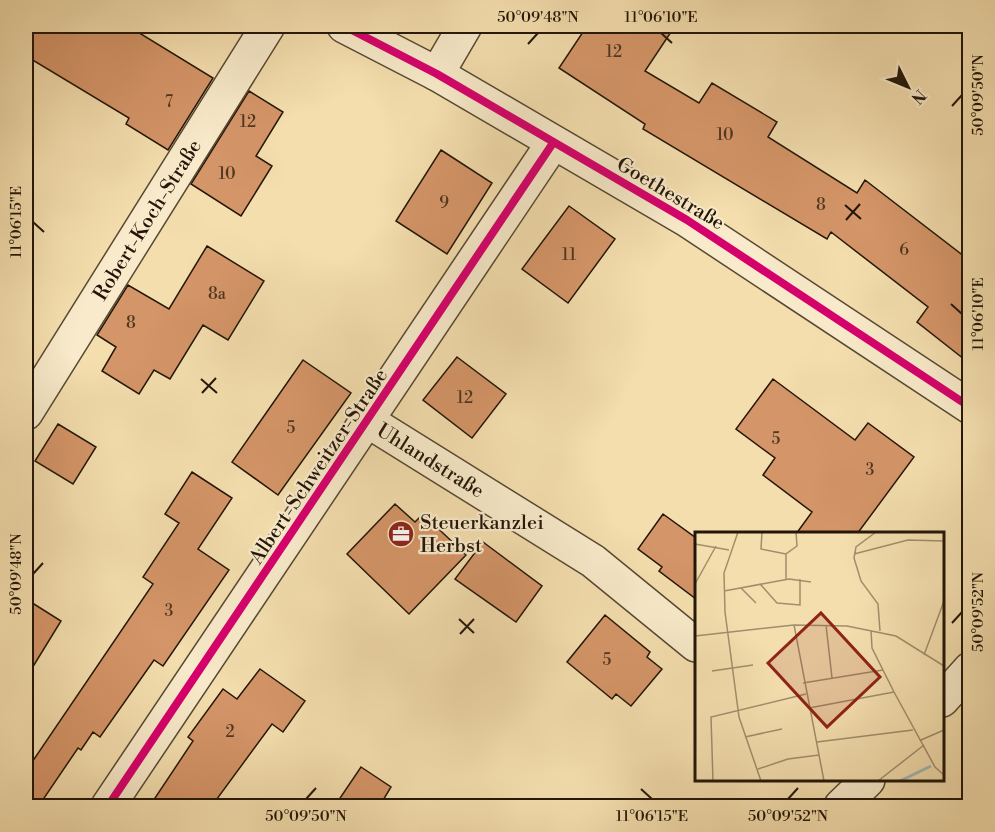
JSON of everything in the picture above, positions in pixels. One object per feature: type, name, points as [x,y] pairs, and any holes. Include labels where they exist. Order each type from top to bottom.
[{"type":"street","name":"Robert-Koch-Straße","points":[[26,413],[268,26]]},
{"type":"street","name":"Goethestraße","points":[[344,26],[436,74],[687,220],[969,407]]},
{"type":"street","points":[[436,74],[465,26]]},
{"type":"street","name":"Albert-Schweitzer-Straße","points":[[108,807],[553,142]]},
{"type":"street","name":"Uhlandstraße","points":[[368,421],[593,561],[695,644]]},
{"type":"street","points":[[944,698],[969,669]]},
{"type":"building","points":[[26,26],[128,26],[213,78],[168,150],[126,124],[129,118],[26,56]]},
{"type":"building","points":[[587,26],[675,26],[645,71],[699,103],[712,83],[777,122],[768,137],[857,193],[865,180],[969,260],[969,363],[917,322],[928,307],[831,232],[827,239],[643,129],[645,124],[559,68]]},
{"type":"building","points":[[249,91],[283,112],[256,156],[272,166],[241,216],[191,184]]},
{"type":"building","points":[[441,150],[492,183],[447,254],[396,221]]},
{"type":"building","points":[[569,206],[615,239],[568,303],[522,269]]},
{"type":"building","points":[[207,246],[264,281],[228,340],[203,325],[170,379],[154,370],[139,394],[102,371],[116,347],[97,335],[128,285],[169,309]]},
{"type":"building","points":[[457,357],[506,394],[472,438],[423,400]]},
{"type":"building","points":[[303,360],[351,393],[278,495],[232,462]]},
{"type":"building","points":[[773,379],[855,440],[868,423],[914,457],[858,532],[797,532],[812,512],[763,475],[775,458],[736,429]]},
{"type":"building","points":[[58,424],[96,447],[73,484],[35,461]]},
{"type":"building","points":[[192,472],[232,498],[198,549],[229,570],[163,666],[154,660],[100,737],[93,732],[81,750],[78,748],[38,807],[26,807],[26,771],[153,584],[143,577],[179,523],[165,514]]},
{"type":"building","points":[[395,504],[415,522],[423,514],[466,555],[409,614],[347,554]]},
{"type":"building","points":[[663,514],[695,537],[695,598],[659,571],[662,567],[638,549]]},
{"type":"building","points":[[483,542],[542,586],[516,622],[455,579]]},
{"type":"building","points":[[26,599],[61,621],[26,678]]},
{"type":"building","points":[[605,615],[650,652],[647,657],[662,669],[631,706],[616,694],[612,699],[567,662]]},
{"type":"building","points":[[260,669],[305,701],[283,732],[272,724],[211,807],[149,807],[193,741],[188,737],[223,689],[237,699]]},
{"type":"building","points":[[361,767],[391,787],[379,807],[334,807]]},
{"type":"cycle path","points":[[344,26],[437,74],[687,220],[970,407]]},
{"type":"cycle path","points":[[108,806],[553,143]]},
{"type":"place","name":"Steuerkanzlei Herbst","points":[[401,534]]}]
